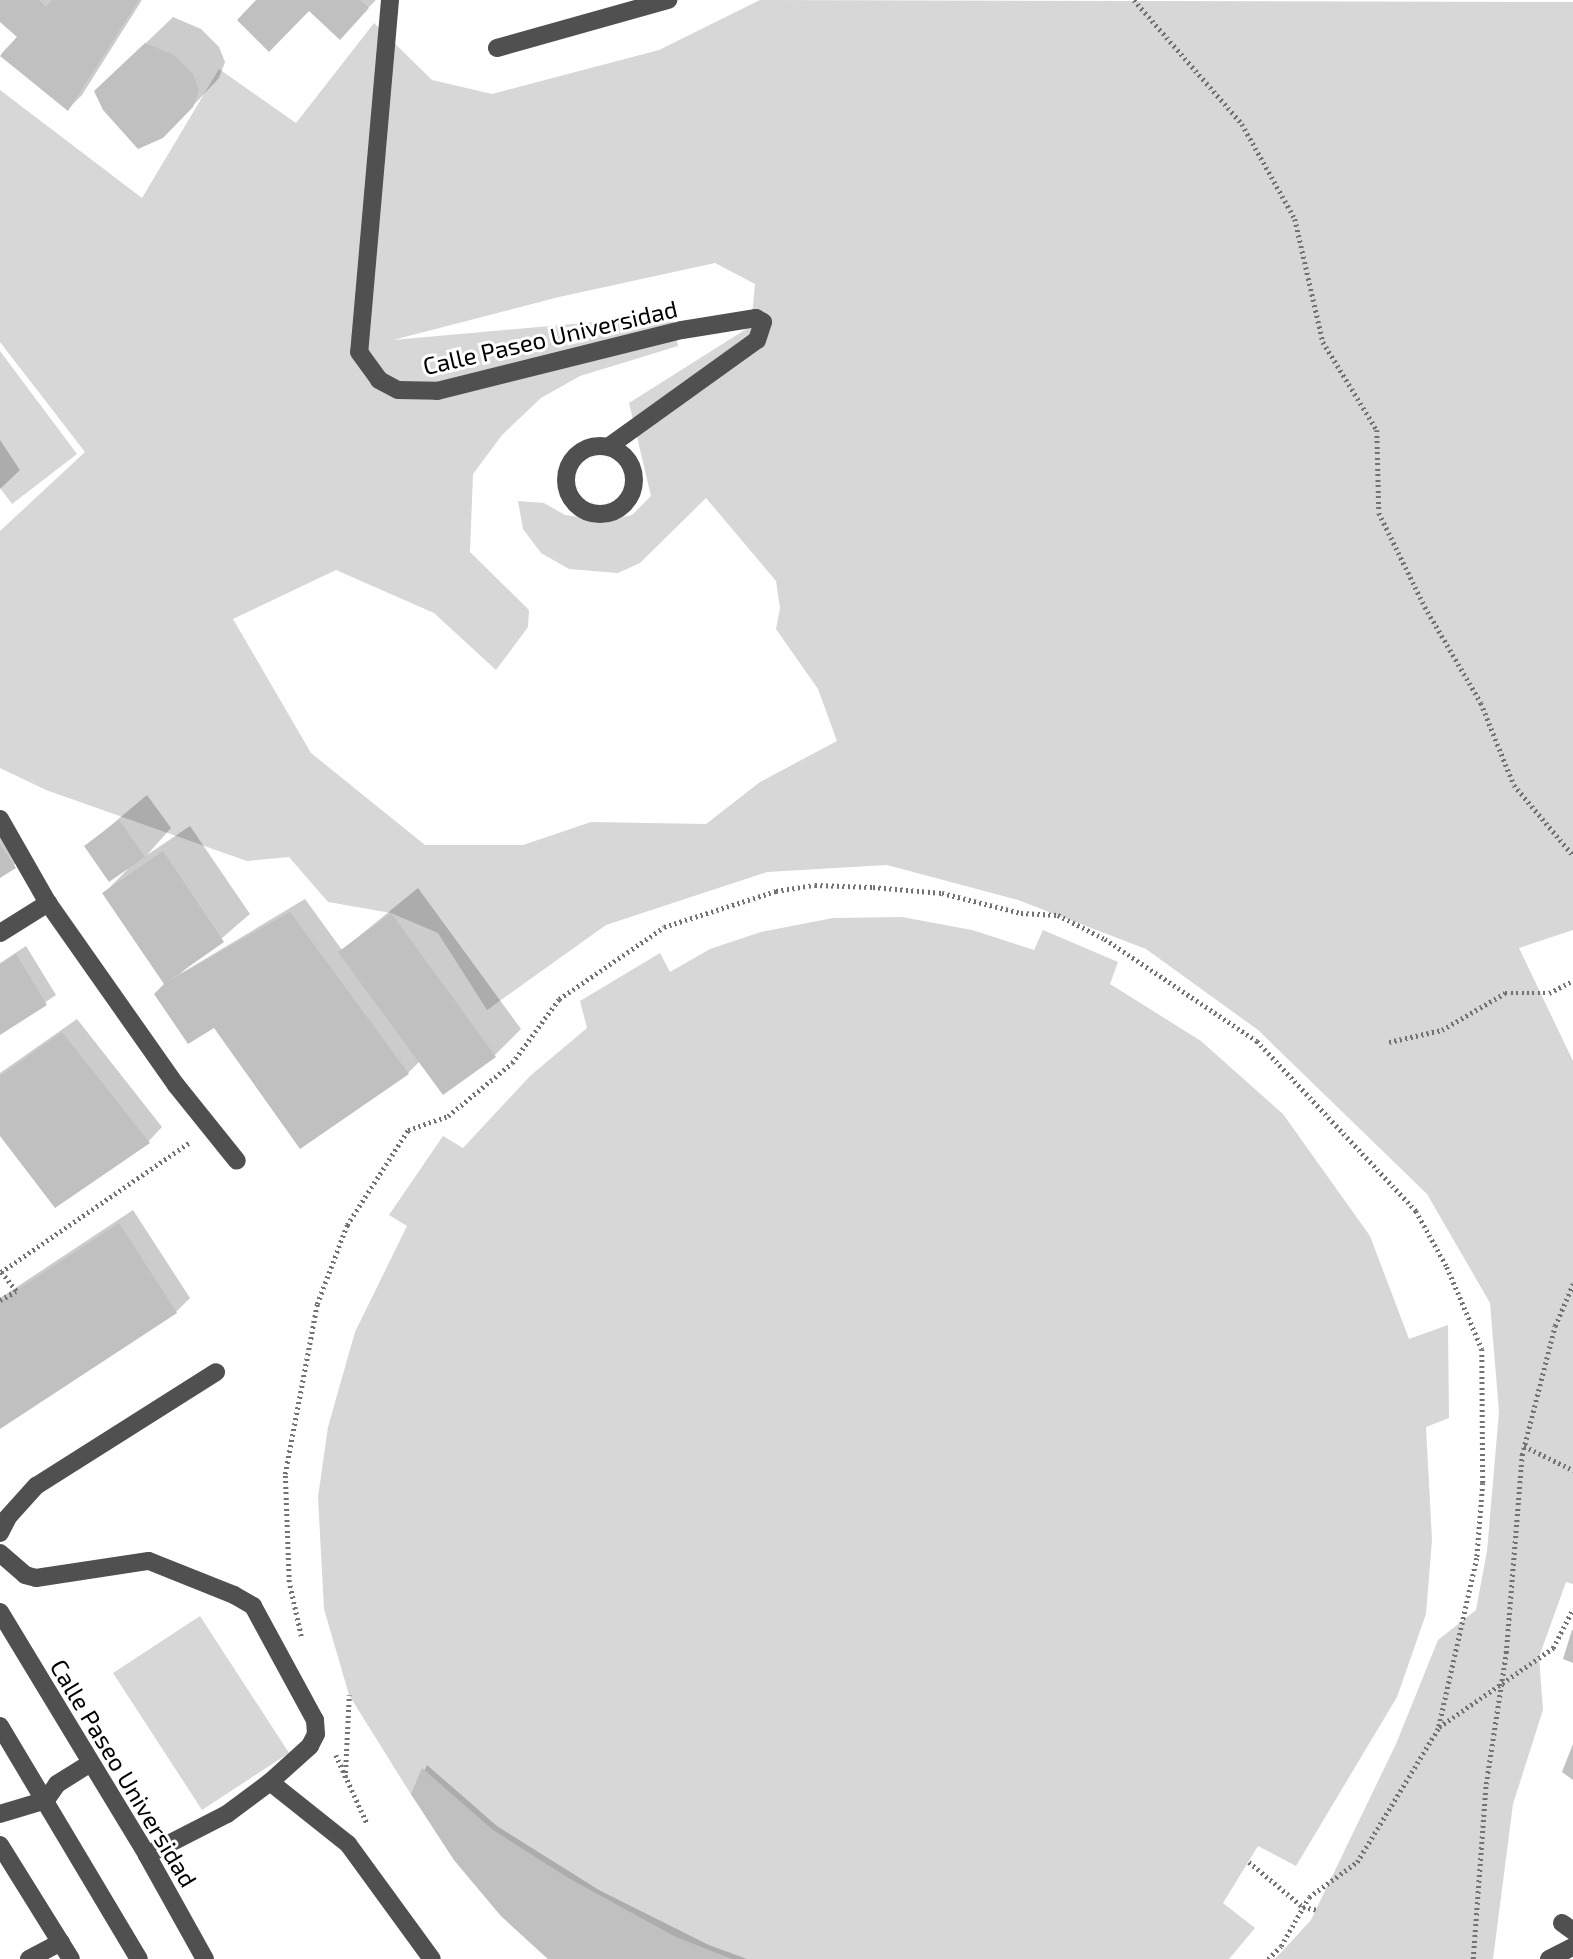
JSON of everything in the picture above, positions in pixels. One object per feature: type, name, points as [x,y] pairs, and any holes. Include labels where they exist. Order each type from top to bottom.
[{"type":"street","name":"Calle Paseo Universidad","points":[[390,0],[359,352],[367,367],[398,390],[417,394],[682,330],[756,318],[764,322],[757,340],[653,412],[608,447]]},
{"type":"street","points":[[497,48],[668,0]]},
{"type":"street","points":[[0,819],[48,903],[176,1085],[237,1161]]},
{"type":"street","points":[[0,933],[48,903]]},
{"type":"street","points":[[0,1533],[8,1517],[36,1486],[216,1372]]},
{"type":"street","points":[[0,1553],[25,1575],[36,1578],[149,1561],[253,1606],[315,1720],[316,1734],[310,1746],[270,1782],[227,1814],[148,1855]]},
{"type":"street","name":"Calle Paseo Universidad","points":[[0,1612],[89,1764],[148,1855],[205,1959]]},
{"type":"street","points":[[0,1726],[139,1959]]},
{"type":"street","points":[[0,1814],[46,1800],[57,1784],[89,1764]]},
{"type":"street","points":[[270,1782],[348,1844],[432,1959]]},
{"type":"street","points":[[0,1844],[71,1959]]},
{"type":"street","points":[[29,1959],[61,1942]]},
{"type":"street","points":[[1549,1959],[1573,1947]]},
{"type":"path","points":[[1134,0],[1242,124],[1295,219],[1323,342],[1377,430],[1379,513],[1480,703],[1514,785],[1573,855]]},
{"type":"path","points":[[303,1649],[289,1582],[285,1474],[317,1304],[347,1225],[408,1130],[448,1116],[512,1063],[559,999],[664,927],[776,891],[815,885],[942,893],[1021,913],[1058,915],[1105,939],[1257,1041],[1416,1211],[1447,1267],[1482,1349],[1483,1483],[1476,1558],[1439,1727],[1357,1862],[1309,1896],[1281,1946],[1268,1959]]},
{"type":"path","points":[[1388,1042],[1442,1030],[1505,993],[1549,993],[1573,981]]},
{"type":"path","points":[[0,1300],[16,1291],[1,1272],[166,1159]]},
{"type":"path","points":[[1473,1959],[1486,1784],[1502,1685],[1524,1446],[1555,1326],[1573,1284]]},
{"type":"path","points":[[1524,1446],[1573,1469]]},
{"type":"path","points":[[1439,1727],[1553,1648],[1573,1609]]},
{"type":"path","points":[[345,1783],[349,1695]]},
{"type":"path","points":[[334,1751],[345,1783],[373,1835]]},
{"type":"path","points":[[1249,1862],[1303,1907],[1318,1910]]},
{"type":"shaded area","points":[[760,0],[1573,2],[1573,930],[1519,948],[1573,1061],[1573,1584],[1566,1582],[1539,1657],[1543,1710],[1513,1804],[1493,1959],[1275,1959],[1311,1920],[1396,1744],[1438,1640],[1476,1610],[1487,1551],[1499,1412],[1490,1303],[1427,1194],[1258,1030],[1146,949],[1018,900],[887,865],[767,872],[606,925],[487,1010],[438,933],[391,913],[328,902],[289,857],[247,861],[46,790],[0,768],[0,531],[85,452],[0,342],[0,90],[142,198],[219,69],[296,123],[374,23],[432,80],[492,94],[659,50]],"holes":[[[715,263],[755,284],[751,326],[629,403],[651,496],[632,515],[604,521],[565,515],[544,503],[518,501],[523,529],[541,553],[569,569],[618,573],[640,563],[706,498],[776,581],[780,608],[776,629],[818,689],[837,741],[760,782],[706,824],[591,822],[523,845],[425,845],[311,753],[233,619],[336,570],[434,613],[496,670],[528,627],[529,610],[470,552],[473,474],[502,435],[541,398],[580,376],[678,346],[672,315],[393,340],[559,297]]]},
{"type":"shaded area","points":[[0,351],[77,454],[12,504],[0,488]]},
{"type":"shaded area","points":[[902,917],[972,930],[1034,950],[1043,930],[1118,962],[1110,984],[1201,1041],[1283,1114],[1370,1236],[1409,1339],[1448,1325],[1449,1418],[1426,1427],[1432,1540],[1426,1614],[1397,1697],[1296,1866],[1258,1846],[1223,1903],[1255,1928],[1229,1959],[548,1959],[501,1916],[454,1860],[407,1788],[349,1695],[324,1609],[318,1497],[328,1427],[355,1332],[407,1226],[389,1215],[443,1136],[463,1148],[530,1076],[587,1028],[580,1001],[660,953],[670,972],[710,949],[761,932],[833,918]]},
{"type":"shaded area","points":[[200,1616],[289,1753],[202,1810],[113,1673]]},
{"type":"building","points":[[0,0],[39,0],[46,7],[52,0],[139,0],[68,111],[0,56],[17,37],[0,22]]},
{"type":"building","points":[[256,0],[360,0],[369,8],[340,40],[309,11],[269,52],[237,20]]},
{"type":"building","points":[[145,43],[174,55],[193,74],[199,90],[193,107],[163,138],[138,149],[103,110],[94,91]]},
{"type":"building","points":[[119,820],[145,857],[109,882],[84,846]]},
{"type":"building","points":[[0,844],[16,868],[0,878]]},
{"type":"building","points":[[163,851],[224,942],[167,982],[290,912],[409,1074],[300,1149],[214,1028],[188,1044],[154,994],[164,984],[102,893]]},
{"type":"building","points":[[391,913],[496,1057],[443,1095],[338,952]]},
{"type":"building","points":[[16,954],[47,1005],[0,1035],[0,965]]},
{"type":"building","points":[[62,1032],[150,1143],[55,1208],[0,1136],[0,1076]]},
{"type":"building","points":[[119,1223],[177,1313],[0,1429],[0,1301]]},
{"type":"building","points":[[1573,1630],[1573,1663],[1563,1659]]},
{"type":"building","points":[[1573,1744],[1573,1780],[1562,1772]]},
{"type":"building","points":[[422,1768],[493,1830],[570,1879],[676,1937],[732,1959],[548,1959],[501,1916],[454,1860],[411,1794]]}]
